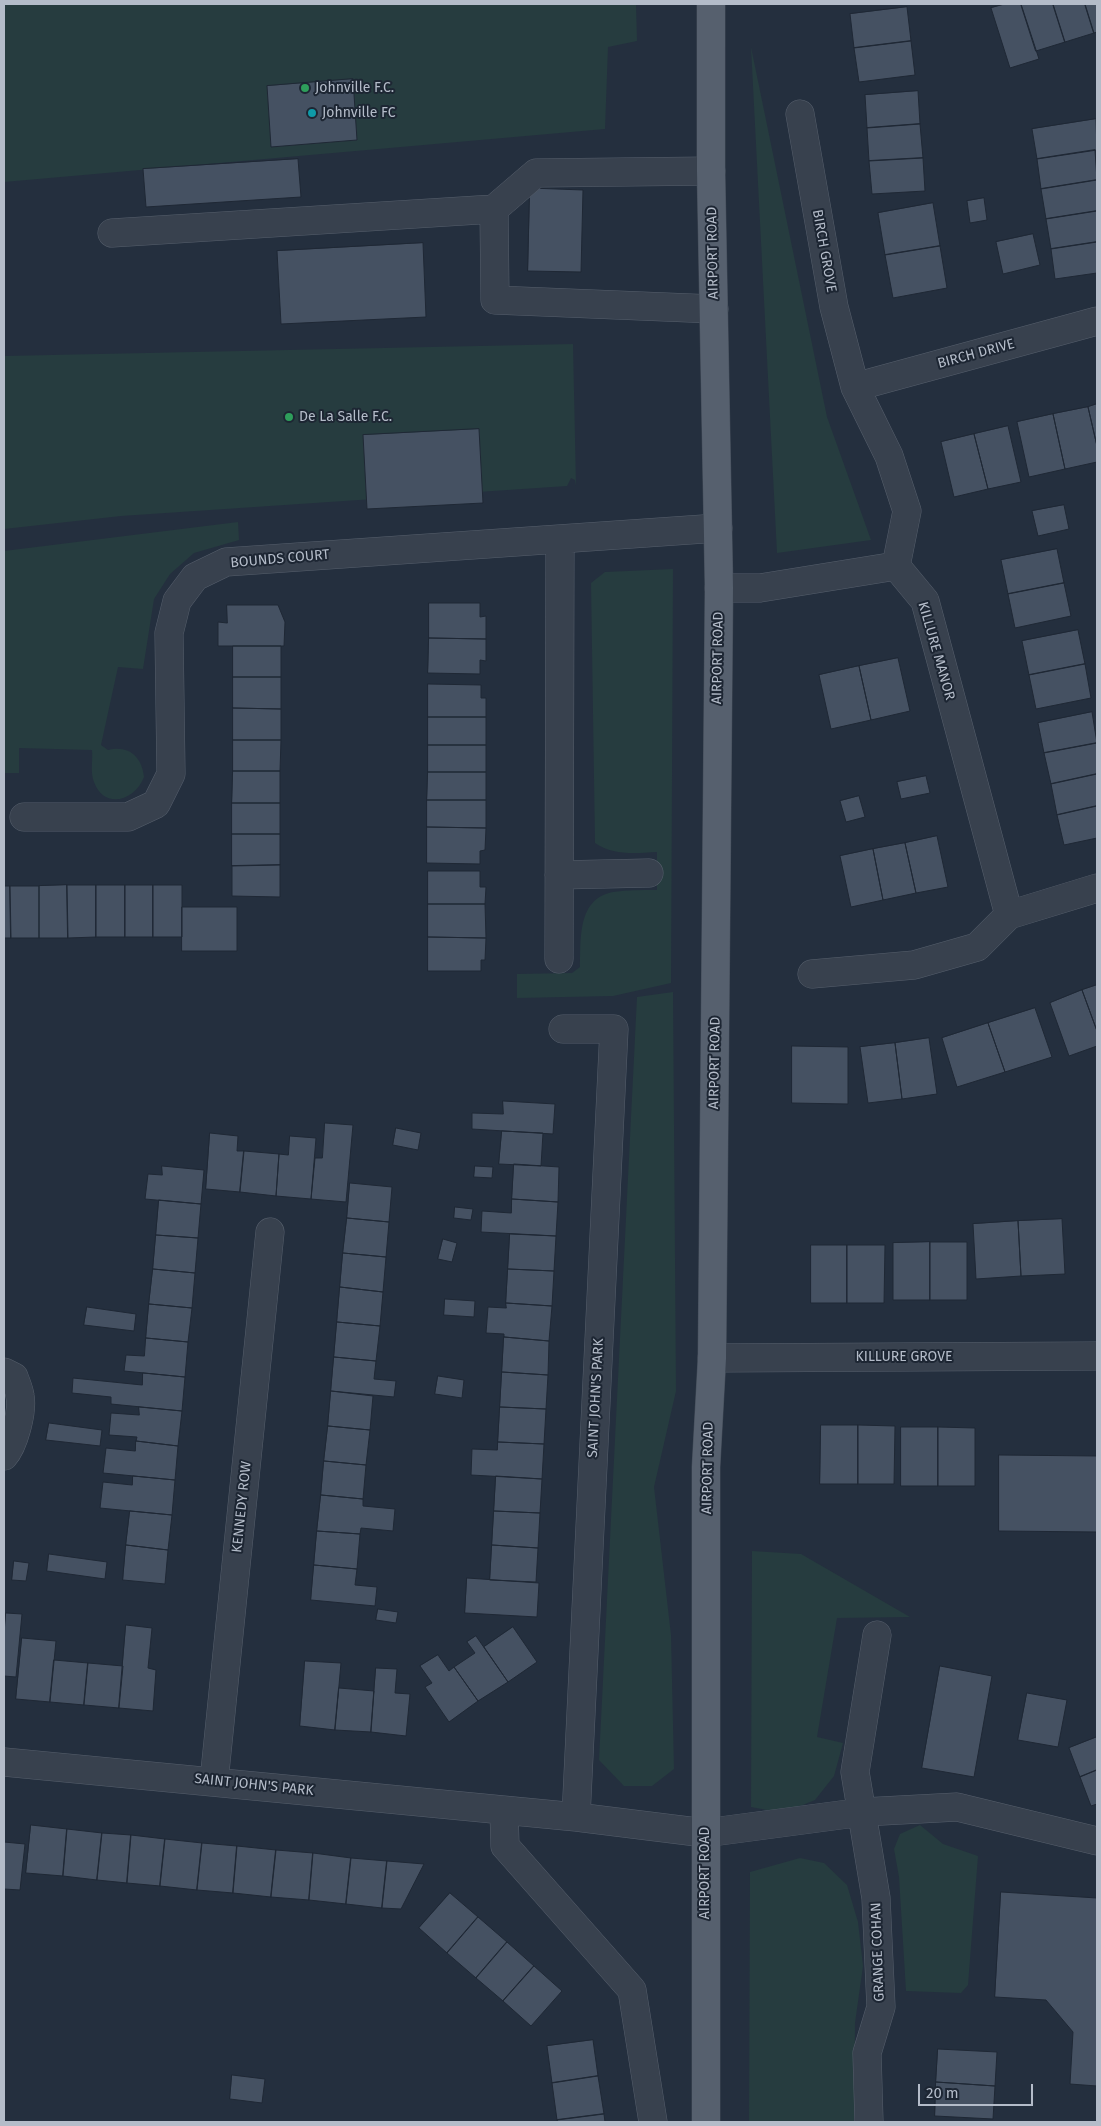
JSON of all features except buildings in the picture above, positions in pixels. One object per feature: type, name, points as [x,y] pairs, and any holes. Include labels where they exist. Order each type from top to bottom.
[{"type":"main road","name":"AIRPORT ROAD","points":[[706,2122],[706,1467],[712,1358],[719,588],[711,171],[712,4]]},
{"type":"street","name":"BIRCH GROVE","points":[[800,114],[834,307],[854,387],[889,456],[907,510],[896,566]]},
{"type":"street","points":[[112,233],[494,209],[536,173],[711,171]]},
{"type":"street","points":[[494,209],[495,300],[714,309]]},
{"type":"street","name":"BIRCH DRIVE","points":[[854,387],[1097,321]]},
{"type":"street","name":"BOUNDS COURT","points":[[24,817],[128,817],[156,804],[171,774],[169,633],[177,601],[195,577],[226,562],[718,528]]},
{"type":"street","points":[[558,959],[560,539]]},
{"type":"street","points":[[719,588],[760,588],[896,566]]},
{"type":"street","name":"KILLURE MANOR","points":[[896,566],[925,601],[1009,916]]},
{"type":"street","points":[[559,875],[649,874]]},
{"type":"street","points":[[812,974],[914,965],[977,947],[1009,916],[1097,888]]},
{"type":"street","name":"SAINT JOHN'S PARK","points":[[563,1029],[614,1029],[576,1817]]},
{"type":"street","name":"KENNEDY ROW","points":[[214,1781],[270,1232]]},
{"type":"street","name":"KILLURE GROVE","points":[[712,1358],[1097,1356]]},
{"type":"street","points":[[4,1372],[14,1377],[21,1397],[18,1422],[9,1450],[4,1456]]},
{"type":"street","name":"GRANGE COHAN","points":[[869,2122],[867,2053],[881,2007],[876,1898],[855,1772],[877,1635]]},
{"type":"street","name":"SAINT JOHN'S PARK","points":[[4,1762],[576,1817],[705,1833]]},
{"type":"street","points":[[705,1833],[863,1812],[957,1807],[1097,1841]]},
{"type":"street","points":[[504,1810],[505,1846],[632,1990],[654,2122]]},
{"type":"green space","name":"Johnville F.C.","points":[[4,4],[636,4],[637,41],[608,47],[605,129],[4,182]]},
{"type":"green space","points":[[751,47],[827,417],[871,540],[777,553]]},
{"type":"green space","name":"De La Salle F.C.","points":[[573,344],[576,486],[575,480],[571,478],[567,486],[121,516],[4,529],[4,356]]},
{"type":"green space","points":[[238,522],[239,540],[194,553],[170,574],[154,599],[143,669],[118,667],[101,745],[108,750],[122,749],[128,751],[137,758],[144,777],[134,792],[127,797],[112,799],[99,791],[92,774],[92,750],[19,748],[19,773],[4,773],[4,551]]},
{"type":"green space","points":[[673,569],[671,983],[613,996],[517,998],[517,974],[572,973],[580,967],[583,922],[587,911],[601,896],[618,891],[657,890],[657,852],[617,852],[595,843],[591,583],[605,572]]},
{"type":"green space","points":[[673,992],[676,1391],[654,1487],[671,1635],[674,1769],[652,1786],[624,1786],[599,1760],[637,997]]},
{"type":"green space","points":[[752,1551],[801,1554],[910,1617],[837,1618],[817,1737],[843,1743],[834,1776],[815,1800],[783,1813],[751,1807]]},
{"type":"green space","points":[[920,1825],[943,1844],[978,1856],[968,1985],[961,1993],[906,1991],[899,1877],[894,1849],[900,1834]]},
{"type":"green space","points":[[800,1858],[824,1863],[847,1885],[858,1922],[863,1966],[855,2023],[854,2122],[749,2122],[750,1872]]},
{"type":"place","name":"Johnville F.C.","points":[[305,88]]},
{"type":"place","name":"Johnville FC","points":[[312,113]]},
{"type":"place","name":"De La Salle F.C.","points":[[289,417]]}]
